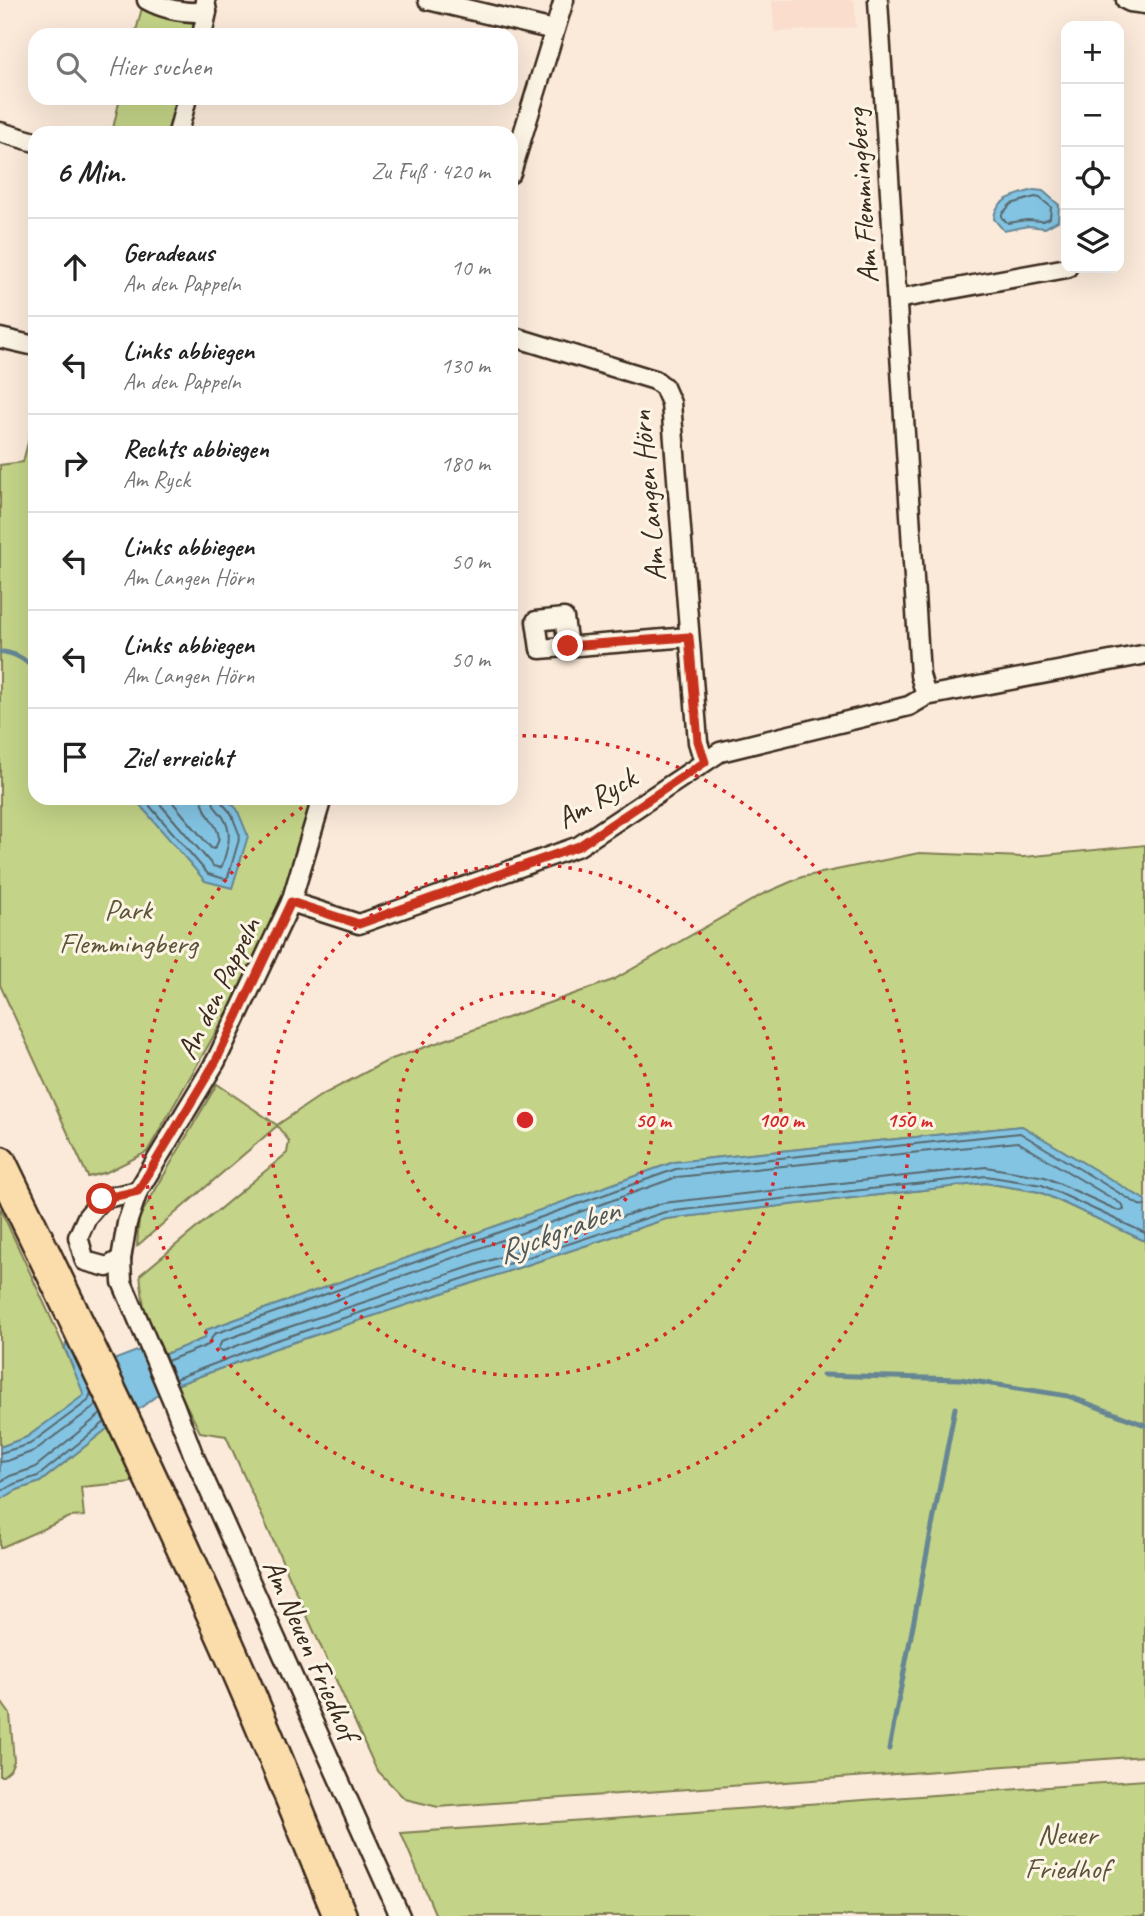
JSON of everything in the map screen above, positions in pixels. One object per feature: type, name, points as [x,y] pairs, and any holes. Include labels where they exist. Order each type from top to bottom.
[{"type":"highway","points":[[0,1163],[140,1453],[216,1620],[340,1916]]},
{"type":"street","points":[[147,0],[155,5],[190,13],[206,6]]},
{"type":"street","points":[[428,0],[554,30]]},
{"type":"street","points":[[518,150],[564,0]]},
{"type":"street","name":"Am Flemmingberg","points":[[878,0],[897,299],[1061,269]]},
{"type":"street","points":[[1126,0],[1145,4]]},
{"type":"street","points":[[203,28],[206,6]]},
{"type":"street","points":[[180,126],[185,105]]},
{"type":"street","points":[[0,131],[28,140]]},
{"type":"street","points":[[897,299],[920,675],[926,696]]},
{"type":"street","points":[[0,338],[28,344]]},
{"type":"street","name":"Am Langen Hörn","points":[[518,338],[655,380],[664,387],[671,402],[698,741],[705,762]]},
{"type":"street","points":[[568,646],[689,637]]},
{"type":"street","name":"Am Ryck","points":[[291,902],[359,924],[579,846],[720,752],[909,706],[926,696],[1142,655]]},
{"type":"street","name":"An den Pappeln","points":[[146,1341],[122,1282],[121,1259],[127,1223],[138,1191],[216,1061],[291,902],[320,805]]},
{"type":"street","points":[[121,1259],[107,1267],[85,1261],[78,1237],[87,1217],[102,1199],[138,1191]]},
{"type":"street","name":"Am Neuen Friedhof","points":[[146,1341],[199,1467],[400,1916]]},
{"type":"shaded area","points":[[772,0],[854,0],[856,27],[774,32]]},
{"type":"green space","points":[[143,4],[192,21],[196,28],[137,28]]},
{"type":"green space","points":[[118,105],[178,105],[173,126],[114,126]]},
{"type":"green space","name":"Park Flemmingberg","points":[[28,442],[28,805],[313,805],[284,895],[239,992],[147,1152],[107,1172],[88,1177],[0,985],[0,465],[23,462]]},
{"type":"green space","points":[[1145,845],[1145,1200],[1022,1126],[674,1162],[206,1330],[205,1338],[163,1355],[144,1307],[140,1275],[287,1153],[289,1141],[277,1126],[137,1246],[139,1218],[217,1084],[277,1125],[320,1096],[389,1060],[613,980],[763,894],[802,877],[919,853],[1024,857]]},
{"type":"green space","points":[[985,1183],[1040,1192],[1145,1241],[1145,1756],[438,1807],[405,1799],[376,1769],[226,1436],[200,1432],[176,1385],[273,1349],[666,1219]]},
{"type":"green space","points":[[0,1208],[85,1395],[27,1437],[0,1447]]},
{"type":"green space","points":[[108,1428],[124,1460],[130,1457],[136,1480],[81,1487],[84,1516],[70,1517],[0,1548],[0,1500],[17,1490],[40,1482]]},
{"type":"green space","points":[[0,1700],[10,1714],[14,1761],[3,1776],[0,1776]]},
{"type":"green space","name":"Neuer Friedhof","points":[[1145,1780],[1145,1916],[436,1916],[401,1833]]},
{"type":"water","points":[[1034,190],[1043,191],[1059,205],[1058,221],[1045,228],[1028,226],[1004,231],[994,219],[998,206],[1008,198]]},
{"type":"water","points":[[140,805],[233,805],[237,809],[248,836],[232,888],[205,881]]},
{"type":"water","name":"Ryckgraben","points":[[1022,1126],[1145,1200],[1145,1241],[1040,1192],[985,1183],[666,1219],[273,1349],[176,1385],[108,1428],[40,1482],[17,1490],[0,1500],[0,1447],[27,1437],[84,1395],[65,1348],[67,1339],[82,1372],[158,1343],[163,1355],[205,1338],[206,1330],[674,1162]]},
{"type":"waterway","points":[[0,652],[10,653],[28,663]]},
{"type":"waterway","points":[[823,1375],[960,1379],[1068,1396],[1145,1425]]},
{"type":"waterway","points":[[889,1749],[955,1408]]},
{"type":"route","points":[[102,1199],[138,1191],[216,1061],[291,902],[359,924],[579,846],[705,762],[698,741],[689,637],[568,646]]}]
